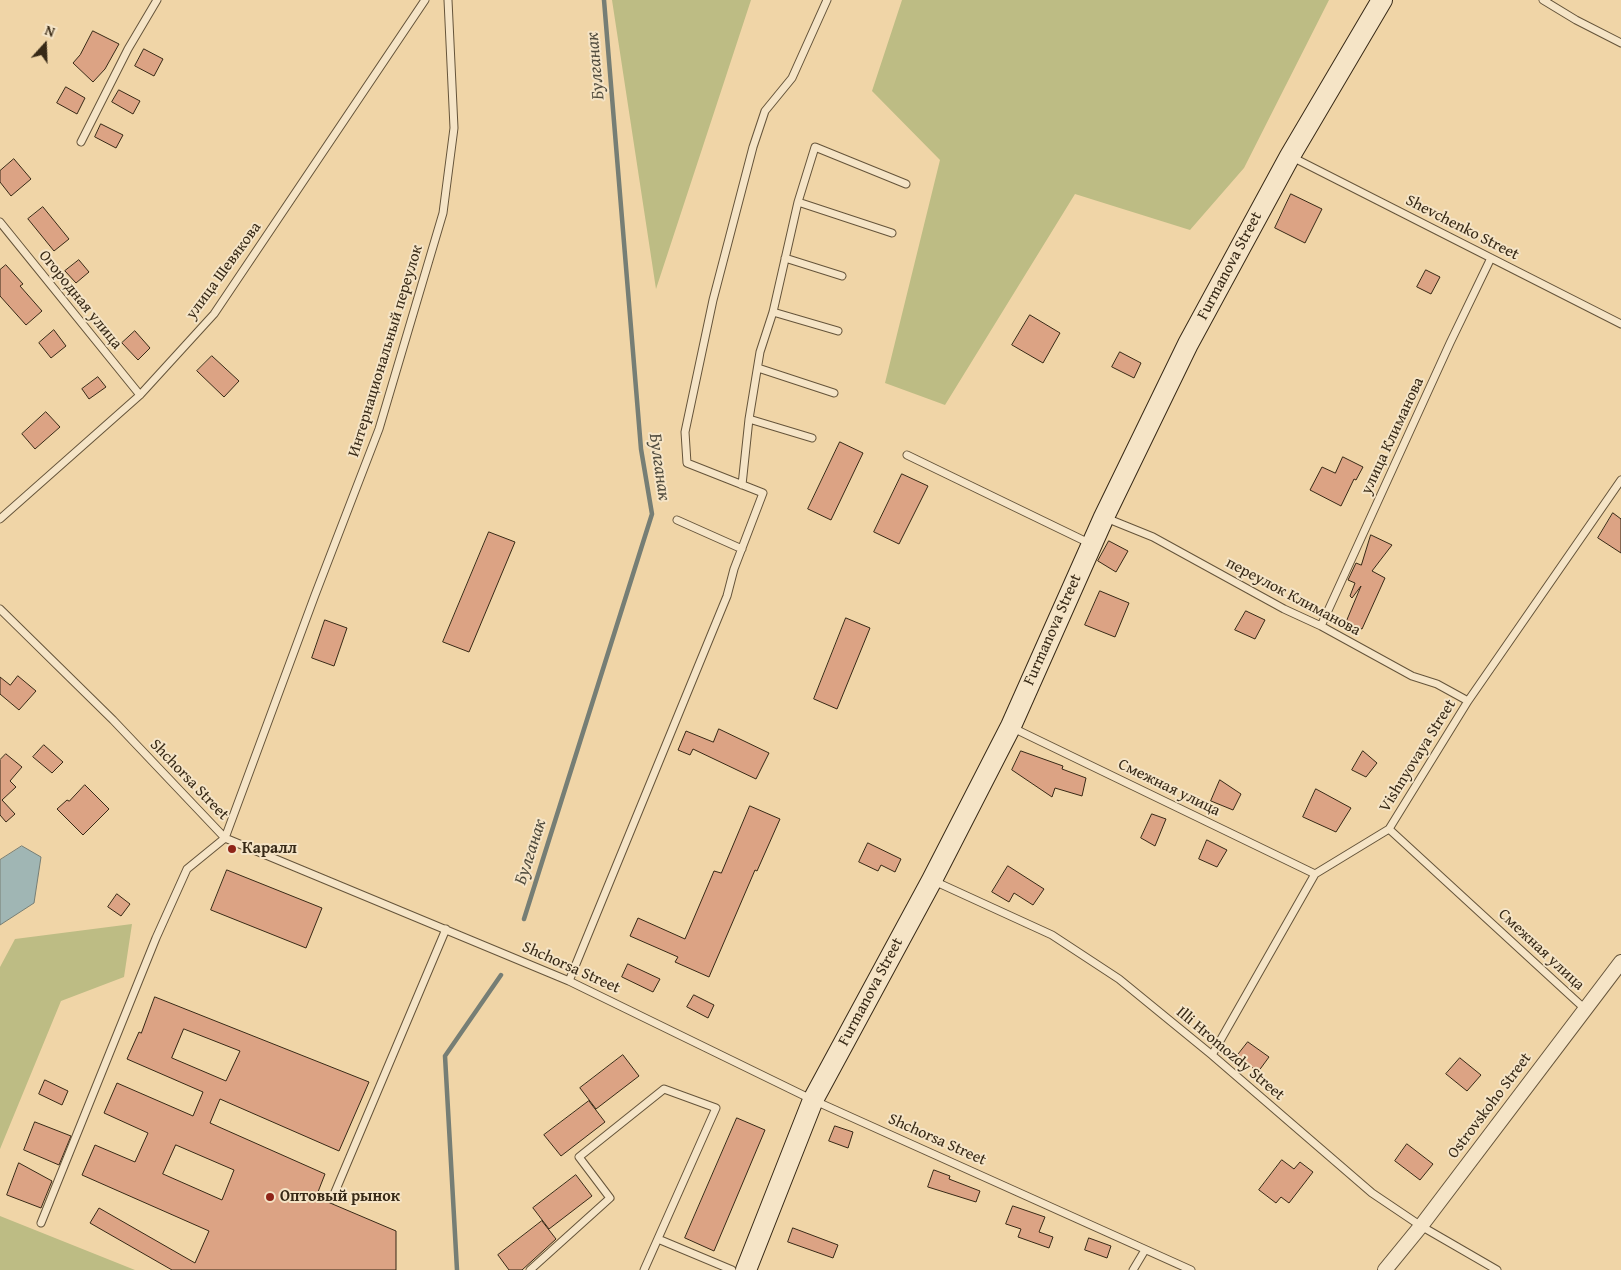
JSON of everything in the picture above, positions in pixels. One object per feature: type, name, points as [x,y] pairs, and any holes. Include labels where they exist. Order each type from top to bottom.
[{"type":"main road","name":"Furmanova Street","points":[[746,1270],[813,1100],[932,880],[1011,726],[1104,517],[1188,344],[1290,156],[1382,0]]},
{"type":"street","name":"Ostrovskoho Street","points":[[1385,1270],[1421,1226],[1621,962]]},
{"type":"lane","points":[[80,142],[128,49],[157,0]]},
{"type":"lane","name":"улица Шевякова","points":[[0,519],[140,395],[214,314],[425,0]]},
{"type":"lane","name":"Интернациональный переулок","points":[[225,838],[379,429],[443,213],[454,128],[448,0]]},
{"type":"lane","points":[[568,981],[726,596],[734,569],[763,493],[687,464],[685,432],[713,300],[752,147],[765,111],[792,78],[827,0]]},
{"type":"lane","points":[[1543,0],[1576,20],[1621,43]]},
{"type":"lane","points":[[742,485],[749,419],[760,352],[773,312],[798,202],[815,147],[906,184]]},
{"type":"lane","name":"Shevchenko Street","points":[[1290,156],[1621,324]]},
{"type":"lane","points":[[798,202],[892,232]]},
{"type":"lane","name":"Огородная улица","points":[[0,222],[140,395]]},
{"type":"lane","points":[[785,258],[842,276]]},
{"type":"lane","name":"улица Климанова","points":[[1321,626],[1450,343],[1491,258]]},
{"type":"lane","points":[[773,312],[838,331]]},
{"type":"lane","points":[[758,368],[834,393]]},
{"type":"lane","points":[[749,419],[812,438]]},
{"type":"lane","points":[[907,455],[1092,544]]},
{"type":"lane","name":"Vishnyovaya Street","points":[[1212,1056],[1314,874],[1389,829],[1468,701],[1621,480]]},
{"type":"lane","name":"переулок Климанова","points":[[1104,517],[1153,537],[1412,676],[1437,684],[1468,701]]},
{"type":"lane","points":[[677,520],[742,549]]},
{"type":"lane","name":"Shchorsa Street","points":[[0,609],[113,720],[225,838],[568,981],[813,1100],[1191,1270]]},
{"type":"lane","name":"Смежная улица","points":[[1011,726],[1314,874]]},
{"type":"lane","name":"Смежная улица","points":[[1389,829],[1585,1009]]},
{"type":"lane","points":[[41,1223],[145,965],[187,869],[225,838]]},
{"type":"lane","name":"Illi Hromozdy Street","points":[[932,880],[1052,935],[1119,979],[1372,1193],[1421,1226],[1497,1270]]},
{"type":"lane","points":[[332,1199],[446,929]]},
{"type":"lane","points":[[530,1270],[610,1198],[579,1157],[664,1089],[716,1108],[644,1270]]},
{"type":"lane","points":[[658,1239],[732,1270]]},
{"type":"lane","points":[[1133,1270],[1145,1250]]},
{"type":"shaded area","points":[[612,0],[751,0],[656,289]]},
{"type":"shaded area","points":[[902,0],[1329,0],[1244,168],[1190,230],[1075,194],[945,405],[885,383],[940,160],[872,91]]},
{"type":"shaded area","points":[[132,924],[124,977],[61,1001],[0,1149],[0,967],[15,939]]},
{"type":"shaded area","points":[[0,1216],[135,1270],[0,1270]]},
{"type":"water","points":[[22,846],[41,857],[34,903],[0,925],[0,860]]},
{"type":"building","points":[[93,31],[119,44],[105,69],[93,82],[73,63],[80,55]]},
{"type":"building","points":[[144,49],[163,59],[154,76],[135,66]]},
{"type":"building","points":[[66,87],[85,98],[77,114],[57,103]]},
{"type":"building","points":[[119,90],[140,101],[133,114],[112,102]]},
{"type":"building","points":[[101,124],[123,135],[116,148],[95,137]]},
{"type":"building","points":[[14,159],[31,179],[11,196],[0,182],[0,171]]},
{"type":"building","points":[[1291,194],[1322,209],[1305,243],[1275,228]]},
{"type":"building","points":[[43,207],[69,239],[54,251],[28,219]]},
{"type":"building","points":[[79,260],[89,272],[76,283],[65,271]]},
{"type":"building","points":[[6,265],[23,284],[20,286],[42,311],[26,325],[0,296],[0,270]]},
{"type":"building","points":[[1426,270],[1440,277],[1431,294],[1417,287]]},
{"type":"building","points":[[1030,315],[1060,333],[1043,363],[1012,345]]},
{"type":"building","points":[[54,330],[66,346],[51,358],[39,343]]},
{"type":"building","points":[[135,331],[150,348],[138,360],[122,343]]},
{"type":"building","points":[[1120,352],[1141,363],[1134,378],[1112,367]]},
{"type":"building","points":[[212,356],[239,381],[224,397],[197,371]]},
{"type":"building","points":[[98,377],[106,387],[89,399],[82,389]]},
{"type":"building","points":[[46,412],[60,427],[35,449],[22,434]]},
{"type":"building","points":[[840,442],[863,453],[831,520],[808,509]]},
{"type":"building","points":[[1343,457],[1363,467],[1356,480],[1354,479],[1341,506],[1310,490],[1322,467],[1335,473]]},
{"type":"building","points":[[902,474],[928,486],[899,544],[874,532]]},
{"type":"building","points":[[1613,513],[1621,519],[1621,553],[1598,538]]},
{"type":"building","points":[[489,532],[515,542],[469,652],[443,642]]},
{"type":"building","points":[[1371,535],[1392,545],[1372,571],[1385,578],[1362,629],[1346,622],[1361,586],[1352,598],[1350,596],[1355,583],[1348,580],[1356,563],[1361,565]]},
{"type":"building","points":[[1109,541],[1128,551],[1116,572],[1098,561]]},
{"type":"building","points":[[1100,591],[1129,603],[1115,637],[1085,625]]},
{"type":"building","points":[[1246,611],[1265,620],[1255,639],[1235,630]]},
{"type":"building","points":[[846,618],[870,628],[837,709],[814,699]]},
{"type":"building","points":[[325,620],[347,628],[334,666],[312,658]]},
{"type":"building","points":[[18,676],[36,691],[19,710],[0,694],[0,677],[10,685]]},
{"type":"building","points":[[719,729],[769,753],[756,779],[693,749],[690,755],[678,750],[686,731],[713,742]]},
{"type":"building","points":[[44,745],[63,762],[52,773],[33,757]]},
{"type":"building","points":[[1021,751],[1063,766],[1062,769],[1086,778],[1082,796],[1055,788],[1052,797],[1012,770]]},
{"type":"building","points":[[1363,751],[1377,763],[1366,777],[1352,770]]},
{"type":"building","points":[[6,754],[22,767],[10,781],[16,787],[2,800],[15,814],[6,822],[0,815],[0,760]]},
{"type":"building","points":[[1220,780],[1241,794],[1233,810],[1211,801]]},
{"type":"building","points":[[85,785],[109,809],[83,835],[57,809],[67,800],[69,801]]},
{"type":"building","points":[[1316,789],[1351,808],[1336,832],[1303,817]]},
{"type":"building","points":[[750,806],[780,819],[757,871],[755,870],[709,977],[675,962],[678,957],[630,936],[638,918],[685,939],[714,871],[721,873]]},
{"type":"building","points":[[1152,814],[1166,819],[1155,846],[1141,838]]},
{"type":"building","points":[[1207,840],[1227,850],[1217,867],[1199,859]]},
{"type":"building","points":[[868,843],[901,859],[895,872],[881,865],[878,871],[859,862]]},
{"type":"building","points":[[1008,866],[1044,889],[1033,905],[1014,893],[1009,902],[992,892]]},
{"type":"building","points":[[227,870],[322,908],[306,948],[211,910]]},
{"type":"building","points":[[117,894],[130,904],[121,916],[108,907]]},
{"type":"building","points":[[628,964],[660,979],[653,992],[622,977]]},
{"type":"building","points":[[694,995],[714,1005],[708,1018],[687,1007]]},
{"type":"building","points":[[155,997],[369,1082],[339,1151],[220,1099],[210,1123],[325,1174],[316,1197],[396,1231],[396,1270],[172,1270],[90,1223],[99,1208],[195,1263],[209,1231],[82,1175],[95,1145],[135,1162],[148,1133],[104,1113],[117,1083],[193,1116],[203,1092],[127,1059],[139,1032],[141,1033]],"holes":[[[184,1029],[240,1051],[226,1081],[172,1058]],[[176,1145],[234,1170],[222,1200],[163,1174]]]},
{"type":"building","points":[[1248,1042],[1269,1057],[1258,1072],[1237,1056]]},
{"type":"building","points":[[623,1055],[639,1076],[596,1109],[580,1088]]},
{"type":"building","points":[[1460,1058],[1481,1075],[1467,1091],[1446,1074]]},
{"type":"building","points":[[45,1080],[68,1091],[62,1105],[39,1094]]},
{"type":"building","points":[[589,1101],[605,1122],[561,1156],[544,1135]]},
{"type":"building","points":[[737,1118],[765,1130],[714,1251],[685,1238]]},
{"type":"building","points":[[35,1122],[71,1136],[59,1165],[24,1150]]},
{"type":"building","points":[[835,1126],[853,1132],[848,1148],[829,1141]]},
{"type":"building","points":[[1407,1144],[1433,1164],[1420,1180],[1395,1161]]},
{"type":"building","points":[[1282,1160],[1294,1169],[1300,1162],[1313,1172],[1289,1203],[1281,1197],[1276,1203],[1259,1190]]},
{"type":"building","points":[[19,1163],[52,1181],[41,1208],[7,1195]]},
{"type":"building","points":[[934,1170],[950,1176],[949,1179],[980,1191],[976,1202],[928,1187]]},
{"type":"building","points":[[576,1175],[592,1196],[549,1229],[533,1208]]},
{"type":"building","points":[[1013,1206],[1045,1217],[1039,1232],[1053,1237],[1049,1248],[1018,1237],[1021,1229],[1006,1224]]},
{"type":"building","points":[[542,1221],[556,1239],[522,1270],[509,1270],[498,1255]]},
{"type":"building","points":[[793,1228],[838,1245],[833,1258],[788,1242]]},
{"type":"building","points":[[1089,1238],[1111,1246],[1107,1258],[1085,1250]]},
{"type":"waterway","name":"Булганак","points":[[524,919],[652,514],[641,449],[604,0]]},
{"type":"waterway","name":"Булганак","points":[[457,1270],[445,1056],[501,975]]},
{"type":"place","name":"Каралл","points":[[232,849]]},
{"type":"place","name":"Оптовый рынок","points":[[270,1197]]}]
